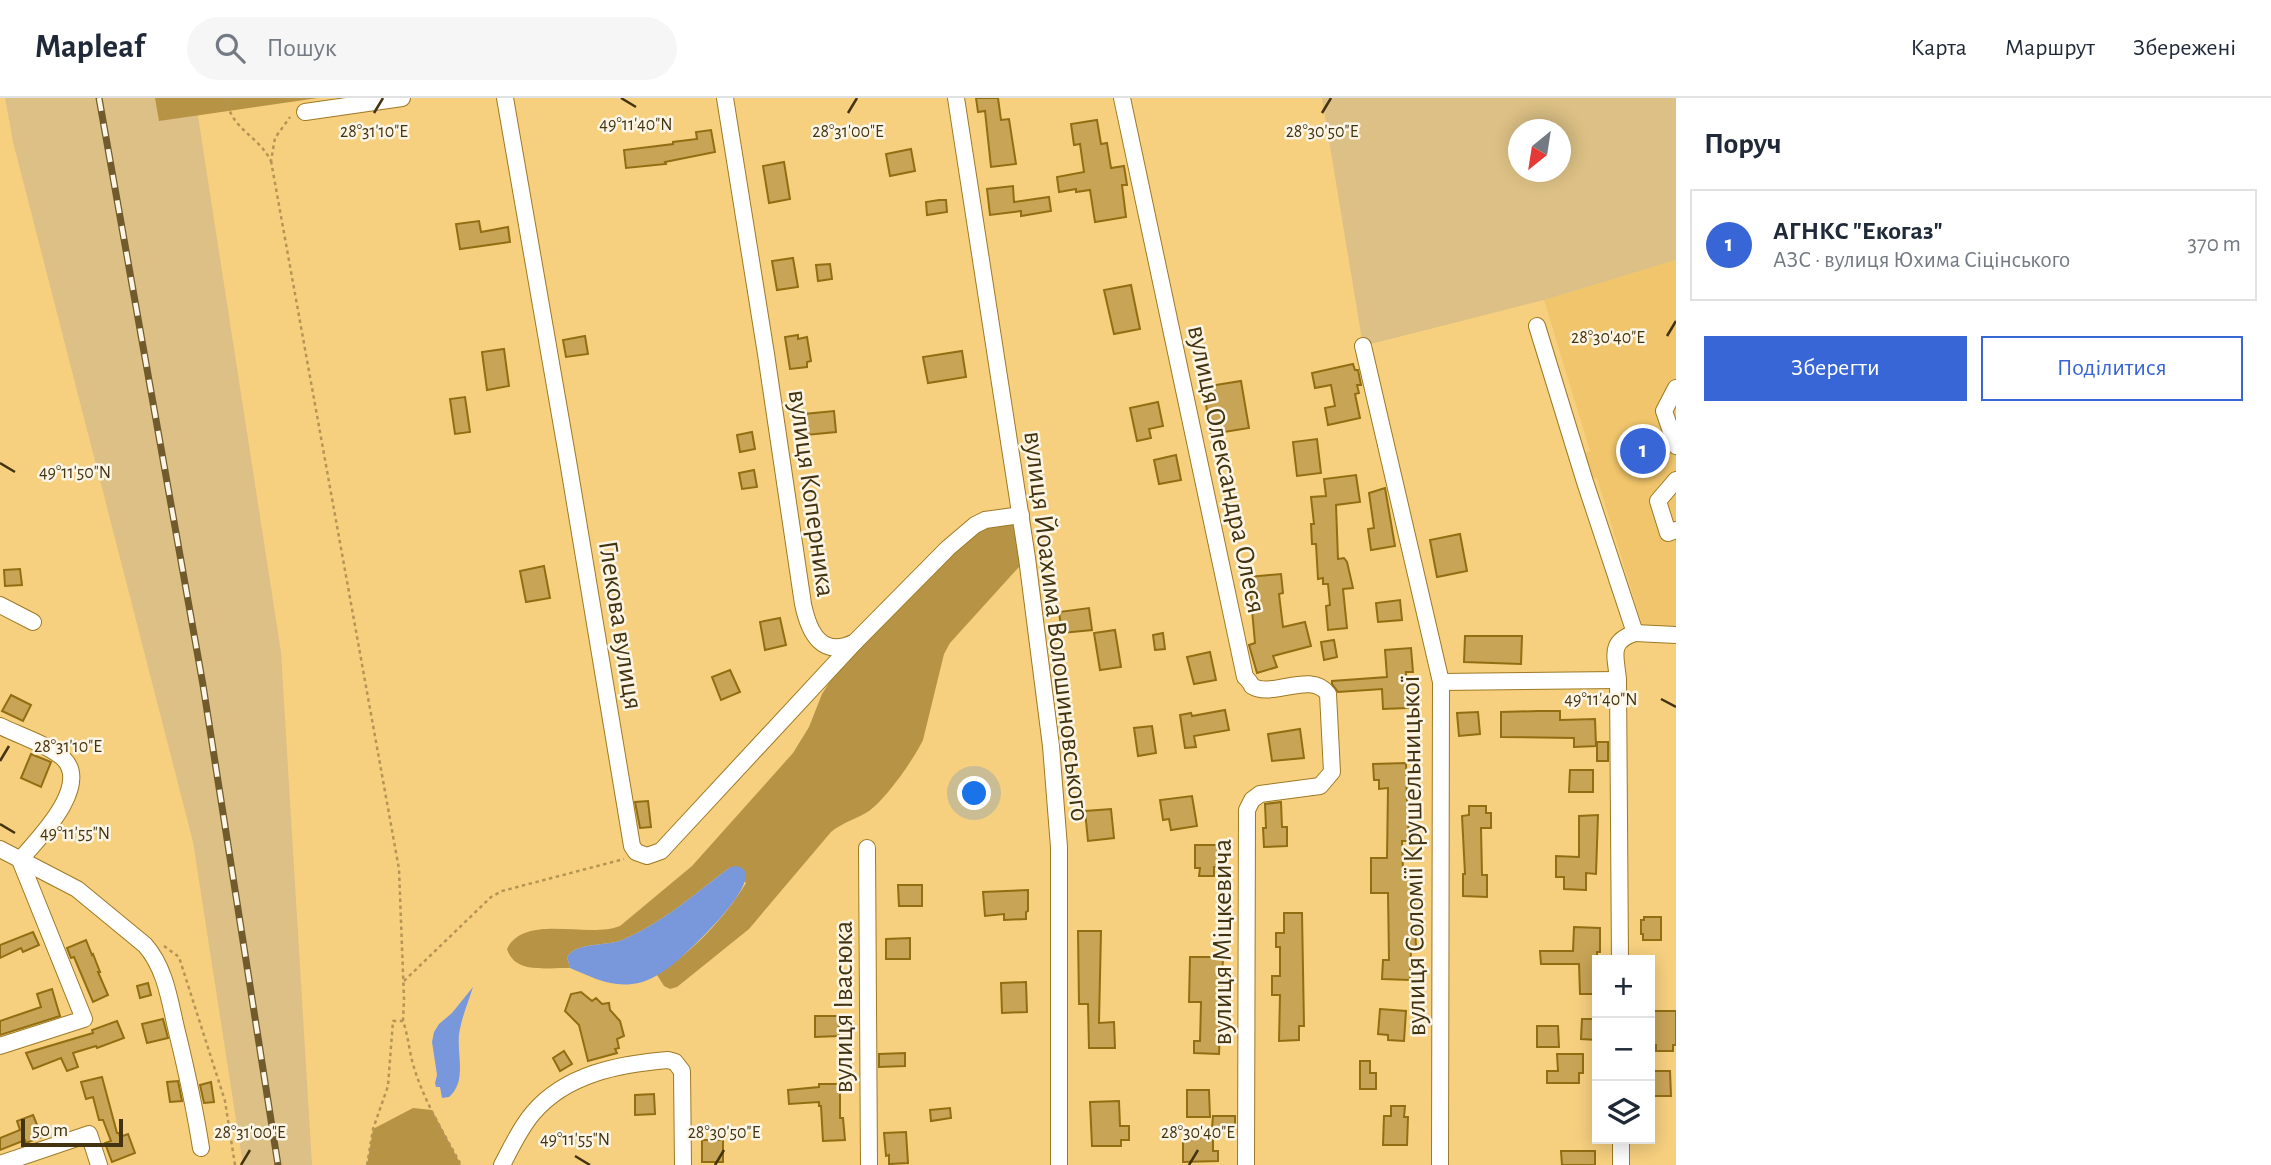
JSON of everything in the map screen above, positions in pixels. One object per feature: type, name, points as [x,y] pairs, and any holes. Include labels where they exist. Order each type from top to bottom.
[{"type":"street","points":[[305,112],[402,98]]},
{"type":"street","name":"Глекова вулиця","points":[[505,98],[632,846],[641,855]]},
{"type":"street","name":"вулиця Коперника","points":[[725,98],[806,620],[812,633],[826,645],[841,648],[855,642],[948,548],[975,525],[985,520],[1021,515]]},
{"type":"street","name":"вулиця Йоахима Волошиновського","points":[[956,98],[1021,515],[1050,732],[1059,847],[1059,1165]]},
{"type":"street","name":"вулиця Олександра Олеся","points":[[1122,98],[1245,677],[1252,686],[1262,689],[1315,684],[1323,687],[1328,694],[1332,772],[1327,780]]},
{"type":"street","points":[[1537,326],[1635,633]]},
{"type":"street","name":"вулиця Соломії Крушельницької","points":[[1363,346],[1441,682],[1440,1165]]},
{"type":"street","points":[[1676,388],[1664,411],[1676,446]]},
{"type":"street","points":[[1676,480],[1658,501],[1668,533],[1676,530]]},
{"type":"street","points":[[0,605],[33,622]]},
{"type":"street","points":[[1620,955],[1617,645],[1623,637],[1635,633],[1676,635]]},
{"type":"street","points":[[641,855],[654,855],[661,851],[855,642]]},
{"type":"street","points":[[1441,682],[1618,680]]},
{"type":"street","points":[[0,726],[63,758],[71,775],[71,784],[61,809],[20,860]]},
{"type":"street","name":"вулиця Міцкевича","points":[[1246,1165],[1247,810],[1252,800],[1260,794],[1320,786],[1327,780]]},
{"type":"street","name":"вулиця Івасюка","points":[[867,848],[869,1165]]},
{"type":"street","points":[[0,849],[77,889],[145,945],[159,965],[194,1105],[201,1148]]},
{"type":"street","points":[[0,1046],[84,1019],[20,860]]},
{"type":"street","points":[[502,1165],[529,1119],[539,1106],[556,1092],[595,1072],[668,1060],[679,1064],[682,1071],[682,1165]]},
{"type":"street","points":[[1,1164],[89,1134],[99,1165]]},
{"type":"street","points":[[1621,1144],[1621,1165]]},
{"type":"path","points":[[226,98],[228,111],[235,122],[265,149],[271,161],[399,869],[403,1021],[418,1076],[432,1110],[461,1165]]},
{"type":"path","points":[[271,161],[275,138],[283,126],[293,115],[305,112]]},
{"type":"path","points":[[403,981],[491,897],[502,891],[641,855]]},
{"type":"path","points":[[145,945],[166,946],[179,957],[225,1101],[235,1165]]},
{"type":"path","points":[[367,1165],[373,1129],[388,1086],[393,1021],[403,1021]]},
{"type":"shaded area","points":[[5,98],[226,98],[198,116],[281,652],[312,1165],[243,1165],[193,842],[13,142]]},
{"type":"shaded area","points":[[155,98],[318,98],[159,121]]},
{"type":"shaded area","points":[[1322,98],[1676,98],[1676,260],[1544,300],[1363,346]]},
{"type":"shaded area","points":[[1676,260],[1676,635],[1645,634],[1597,478],[1591,478],[1583,454],[1590,451],[1544,300]]},
{"type":"shaded area","points":[[1021,515],[1027,558],[950,643],[944,654],[923,740],[906,768],[876,805],[831,832],[749,929],[677,987],[670,989],[664,986],[657,975],[695,945],[717,922],[746,883],[729,868],[651,926],[622,940],[585,946],[572,952],[567,957],[570,968],[533,968],[517,963],[511,957],[507,949],[516,938],[528,932],[542,929],[591,930],[620,926],[692,866],[793,753],[809,727],[822,694],[855,642],[975,525]]},
{"type":"shaded area","points":[[413,1108],[432,1110],[461,1165],[367,1165],[373,1129]]},
{"type":"water","points":[[735,866],[745,871],[744,882],[736,897],[708,932],[679,959],[653,978],[624,985],[600,980],[570,968],[567,957],[572,952],[585,946],[622,940],[636,933],[664,917]]},
{"type":"water","points":[[473,987],[459,1035],[458,1084],[449,1097],[442,1098],[440,1087],[436,1087],[435,1083],[437,1075],[432,1042],[434,1032]]},
{"type":"building","points":[[976,98],[998,98],[1001,120],[1009,119],[1016,164],[991,167],[985,111],[978,112]]},
{"type":"building","points":[[1097,120],[1101,144],[1107,143],[1111,168],[1124,166],[1127,185],[1122,185],[1126,217],[1095,222],[1090,190],[1059,192],[1057,177],[1084,172],[1080,144],[1074,145],[1071,124]]},
{"type":"building","points":[[711,130],[715,152],[665,162],[666,164],[626,168],[624,150],[697,139],[696,132]]},
{"type":"building","points":[[911,149],[915,171],[890,176],[886,154]]},
{"type":"building","points":[[784,162],[790,199],[769,203],[763,166]]},
{"type":"building","points":[[1013,186],[1014,202],[1049,197],[1051,211],[1021,216],[1021,211],[990,215],[987,189]]},
{"type":"building","points":[[946,200],[947,212],[927,215],[926,202]]},
{"type":"building","points":[[479,221],[481,232],[508,227],[510,242],[460,249],[456,224]]},
{"type":"building","points":[[793,258],[798,287],[777,290],[772,261]]},
{"type":"building","points":[[830,264],[832,279],[818,281],[816,265]]},
{"type":"building","points":[[1131,285],[1140,329],[1114,334],[1104,290]]},
{"type":"building","points":[[798,335],[798,339],[807,337],[811,361],[807,362],[807,367],[790,369],[785,337]]},
{"type":"building","points":[[585,336],[588,354],[566,357],[563,340]]},
{"type":"building","points":[[504,349],[509,386],[487,390],[482,352]]},
{"type":"building","points":[[962,351],[966,377],[928,383],[923,357]]},
{"type":"building","points":[[1353,364],[1355,370],[1358,370],[1361,385],[1357,385],[1359,393],[1355,394],[1360,418],[1328,425],[1325,408],[1335,406],[1331,385],[1315,388],[1312,373]]},
{"type":"building","points":[[1241,381],[1249,428],[1211,434],[1203,387]]},
{"type":"building","points":[[465,397],[470,432],[455,434],[450,399]]},
{"type":"building","points":[[1158,402],[1163,426],[1149,429],[1151,438],[1137,441],[1130,408]]},
{"type":"building","points":[[834,411],[836,432],[806,435],[804,414]]},
{"type":"building","points":[[752,432],[755,449],[740,452],[737,435]]},
{"type":"building","points":[[1660,433],[1669,454],[1653,458],[1655,465],[1641,469],[1633,441]]},
{"type":"building","points":[[1317,439],[1321,473],[1297,476],[1293,442]]},
{"type":"building","points":[[1176,455],[1181,480],[1159,484],[1154,460]]},
{"type":"building","points":[[754,470],[757,487],[742,489],[739,473]]},
{"type":"building","points":[[1356,475],[1360,502],[1336,505],[1338,559],[1344,558],[1347,562],[1353,588],[1343,589],[1347,628],[1328,630],[1328,584],[1323,584],[1323,578],[1318,579],[1316,544],[1312,544],[1311,524],[1314,524],[1311,497],[1326,496],[1324,479]]},
{"type":"building","points":[[1385,488],[1395,546],[1371,550],[1368,529],[1374,528],[1369,493]]},
{"type":"building","points":[[1460,534],[1467,571],[1437,577],[1430,540]]},
{"type":"building","points":[[544,566],[550,598],[526,602],[520,571]]},
{"type":"building","points":[[20,569],[22,585],[5,586],[4,570]]},
{"type":"building","points":[[1281,574],[1283,593],[1279,594],[1283,627],[1305,622],[1311,646],[1273,656],[1277,667],[1257,673],[1249,645],[1255,643],[1249,577]]},
{"type":"building","points":[[1400,600],[1402,620],[1378,622],[1376,603]]},
{"type":"building","points":[[1089,608],[1092,630],[1062,633],[1059,612]]},
{"type":"building","points":[[780,618],[786,645],[765,650],[760,622]]},
{"type":"building","points":[[1115,630],[1121,667],[1100,670],[1094,633]]},
{"type":"building","points":[[1163,633],[1165,649],[1155,650],[1153,635]]},
{"type":"building","points":[[1465,636],[1522,636],[1521,664],[1464,662]]},
{"type":"building","points":[[1334,640],[1337,657],[1324,660],[1321,642]]},
{"type":"building","points":[[1411,648],[1413,672],[1406,672],[1408,708],[1383,709],[1382,689],[1338,692],[1332,684],[1332,681],[1387,677],[1385,650]]},
{"type":"building","points":[[1210,652],[1216,680],[1194,684],[1187,657]]},
{"type":"building","points":[[730,670],[740,692],[721,700],[712,677]]},
{"type":"building","points":[[11,695],[31,705],[23,721],[2,711]]},
{"type":"building","points":[[1225,710],[1229,730],[1194,736],[1196,747],[1185,748],[1180,715],[1191,713],[1192,716]]},
{"type":"building","points":[[1560,711],[1560,720],[1595,719],[1596,746],[1574,747],[1574,738],[1501,737],[1501,712]]},
{"type":"building","points":[[1478,712],[1480,734],[1459,736],[1457,713]]},
{"type":"building","points":[[1152,726],[1156,753],[1138,756],[1134,728]]},
{"type":"building","points":[[1300,729],[1304,758],[1272,761],[1268,734]]},
{"type":"building","points":[[1597,742],[1608,742],[1608,761],[1597,761]]},
{"type":"building","points":[[31,754],[51,762],[41,787],[21,778]]},
{"type":"building","points":[[1406,763],[1408,841],[1402,841],[1403,869],[1413,868],[1416,948],[1411,948],[1410,980],[1382,979],[1383,960],[1389,960],[1388,893],[1371,893],[1371,858],[1387,858],[1388,788],[1379,789],[1379,780],[1374,780],[1373,764]]},
{"type":"building","points":[[1570,770],[1593,770],[1593,792],[1569,792]]},
{"type":"building","points":[[1192,796],[1197,826],[1171,830],[1169,819],[1163,820],[1160,800]]},
{"type":"building","points":[[648,801],[651,827],[640,828],[635,802]]},
{"type":"building","points":[[1281,802],[1282,827],[1287,827],[1287,846],[1264,847],[1265,804]]},
{"type":"building","points":[[1469,806],[1486,806],[1486,813],[1491,813],[1491,828],[1481,828],[1482,875],[1487,875],[1487,897],[1463,896],[1465,874],[1462,816],[1469,815]]},
{"type":"building","points":[[1111,809],[1114,838],[1088,841],[1085,811]]},
{"type":"building","points":[[1598,815],[1596,874],[1586,873],[1586,890],[1564,889],[1564,877],[1556,877],[1556,856],[1579,857],[1579,816]]},
{"type":"building","points":[[1195,845],[1218,845],[1219,867],[1214,867],[1214,876],[1199,876],[1200,868],[1195,868]]},
{"type":"building","points":[[898,885],[922,885],[922,906],[899,906]]},
{"type":"building","points":[[1028,890],[1026,919],[1004,920],[1004,914],[985,916],[983,892]]},
{"type":"building","points":[[1284,913],[1302,913],[1304,1026],[1299,1026],[1299,1040],[1279,1041],[1280,995],[1272,995],[1272,976],[1280,976],[1280,947],[1276,947],[1276,933],[1284,933]]},
{"type":"building","points":[[1644,917],[1661,917],[1661,940],[1643,940],[1641,920],[1644,920]]},
{"type":"building","points":[[1574,927],[1600,928],[1600,952],[1592,955],[1592,994],[1580,994],[1579,964],[1541,964],[1540,951],[1573,951]]},
{"type":"building","points":[[1078,931],[1101,931],[1099,1023],[1114,1022],[1115,1048],[1089,1048],[1088,1004],[1079,1004]]},
{"type":"building","points":[[33,932],[39,945],[23,952],[21,948],[0,958],[0,945]]},
{"type":"building","points":[[910,938],[910,959],[886,959],[886,939]]},
{"type":"building","points":[[86,940],[108,995],[93,1002],[74,957],[71,958],[67,948]]},
{"type":"building","points":[[1190,957],[1223,957],[1219,1054],[1194,1053],[1194,1041],[1200,1041],[1201,1002],[1189,1002]]},
{"type":"building","points":[[1026,982],[1027,1012],[1002,1013],[1001,983]]},
{"type":"building","points":[[148,983],[151,995],[140,998],[137,986]]},
{"type":"building","points":[[52,989],[60,1016],[0,1035],[0,1021],[41,1007],[37,994]]},
{"type":"building","points":[[581,992],[592,1001],[596,998],[602,1004],[609,1003],[610,1010],[620,1021],[624,1036],[617,1039],[617,1053],[588,1061],[579,1025],[565,1011],[571,994]]},
{"type":"building","points":[[1380,1009],[1406,1011],[1404,1041],[1388,1040],[1388,1035],[1378,1034]]},
{"type":"building","points":[[1655,1011],[1676,1011],[1676,1045],[1673,1045],[1673,1051],[1656,1051]]},
{"type":"building","points":[[815,1016],[839,1016],[839,1036],[815,1037]]},
{"type":"building","points":[[163,1019],[168,1038],[147,1043],[142,1024]]},
{"type":"building","points":[[1582,1019],[1592,1019],[1592,1040],[1581,1039]]},
{"type":"building","points":[[117,1021],[124,1038],[73,1053],[78,1067],[67,1071],[61,1058],[33,1069],[26,1053],[93,1033],[92,1030]]},
{"type":"building","points":[[1537,1026],[1558,1026],[1559,1047],[1537,1047]]},
{"type":"building","points":[[564,1051],[572,1064],[560,1071],[553,1058]]},
{"type":"building","points":[[905,1053],[905,1066],[879,1067],[879,1054]]},
{"type":"building","points":[[1557,1054],[1583,1054],[1583,1073],[1579,1073],[1579,1083],[1547,1083],[1547,1071],[1558,1071]]},
{"type":"building","points":[[1360,1061],[1370,1061],[1370,1073],[1376,1073],[1376,1089],[1360,1089]]},
{"type":"building","points":[[1655,1071],[1670,1071],[1671,1096],[1655,1096]]},
{"type":"building","points":[[102,1077],[117,1133],[120,1137],[128,1134],[135,1153],[112,1162],[105,1143],[111,1141],[103,1120],[99,1120],[93,1097],[86,1099],[81,1082]]},
{"type":"building","points":[[178,1081],[182,1101],[170,1102],[167,1082]]},
{"type":"building","points":[[211,1082],[214,1102],[204,1103],[200,1085]]},
{"type":"building","points":[[819,1084],[840,1084],[840,1118],[843,1118],[845,1140],[823,1141],[819,1102],[789,1104],[788,1090],[819,1087]]},
{"type":"building","points":[[1187,1090],[1209,1090],[1210,1117],[1187,1117]]},
{"type":"building","points":[[654,1094],[655,1114],[635,1115],[635,1095]]},
{"type":"building","points":[[1119,1101],[1120,1126],[1129,1126],[1129,1140],[1121,1140],[1121,1146],[1092,1146],[1090,1102]]},
{"type":"building","points":[[1391,1106],[1405,1106],[1404,1117],[1408,1117],[1407,1145],[1383,1145],[1384,1116],[1391,1116]]},
{"type":"building","points":[[950,1108],[951,1118],[931,1121],[930,1110]]},
{"type":"building","points":[[33,1115],[42,1137],[26,1143],[25,1140],[0,1150],[0,1138],[20,1130],[17,1121]]},
{"type":"building","points":[[1213,1116],[1235,1116],[1235,1129],[1212,1128]]},
{"type":"building","points":[[906,1132],[908,1163],[889,1164],[884,1133]]},
{"type":"building","points":[[1213,1137],[1213,1151],[1218,1151],[1218,1161],[1183,1162],[1183,1138]]},
{"type":"building","points":[[702,1140],[723,1140],[723,1162],[702,1162]]},
{"type":"building","points":[[1561,1151],[1595,1151],[1595,1165],[1562,1165]]},
{"type":"railway","points":[[99,98],[203,685],[278,1165]]},
{"type":"place","name":"АГНКС \"Екогаз\"","points":[[1643,451]]}]
